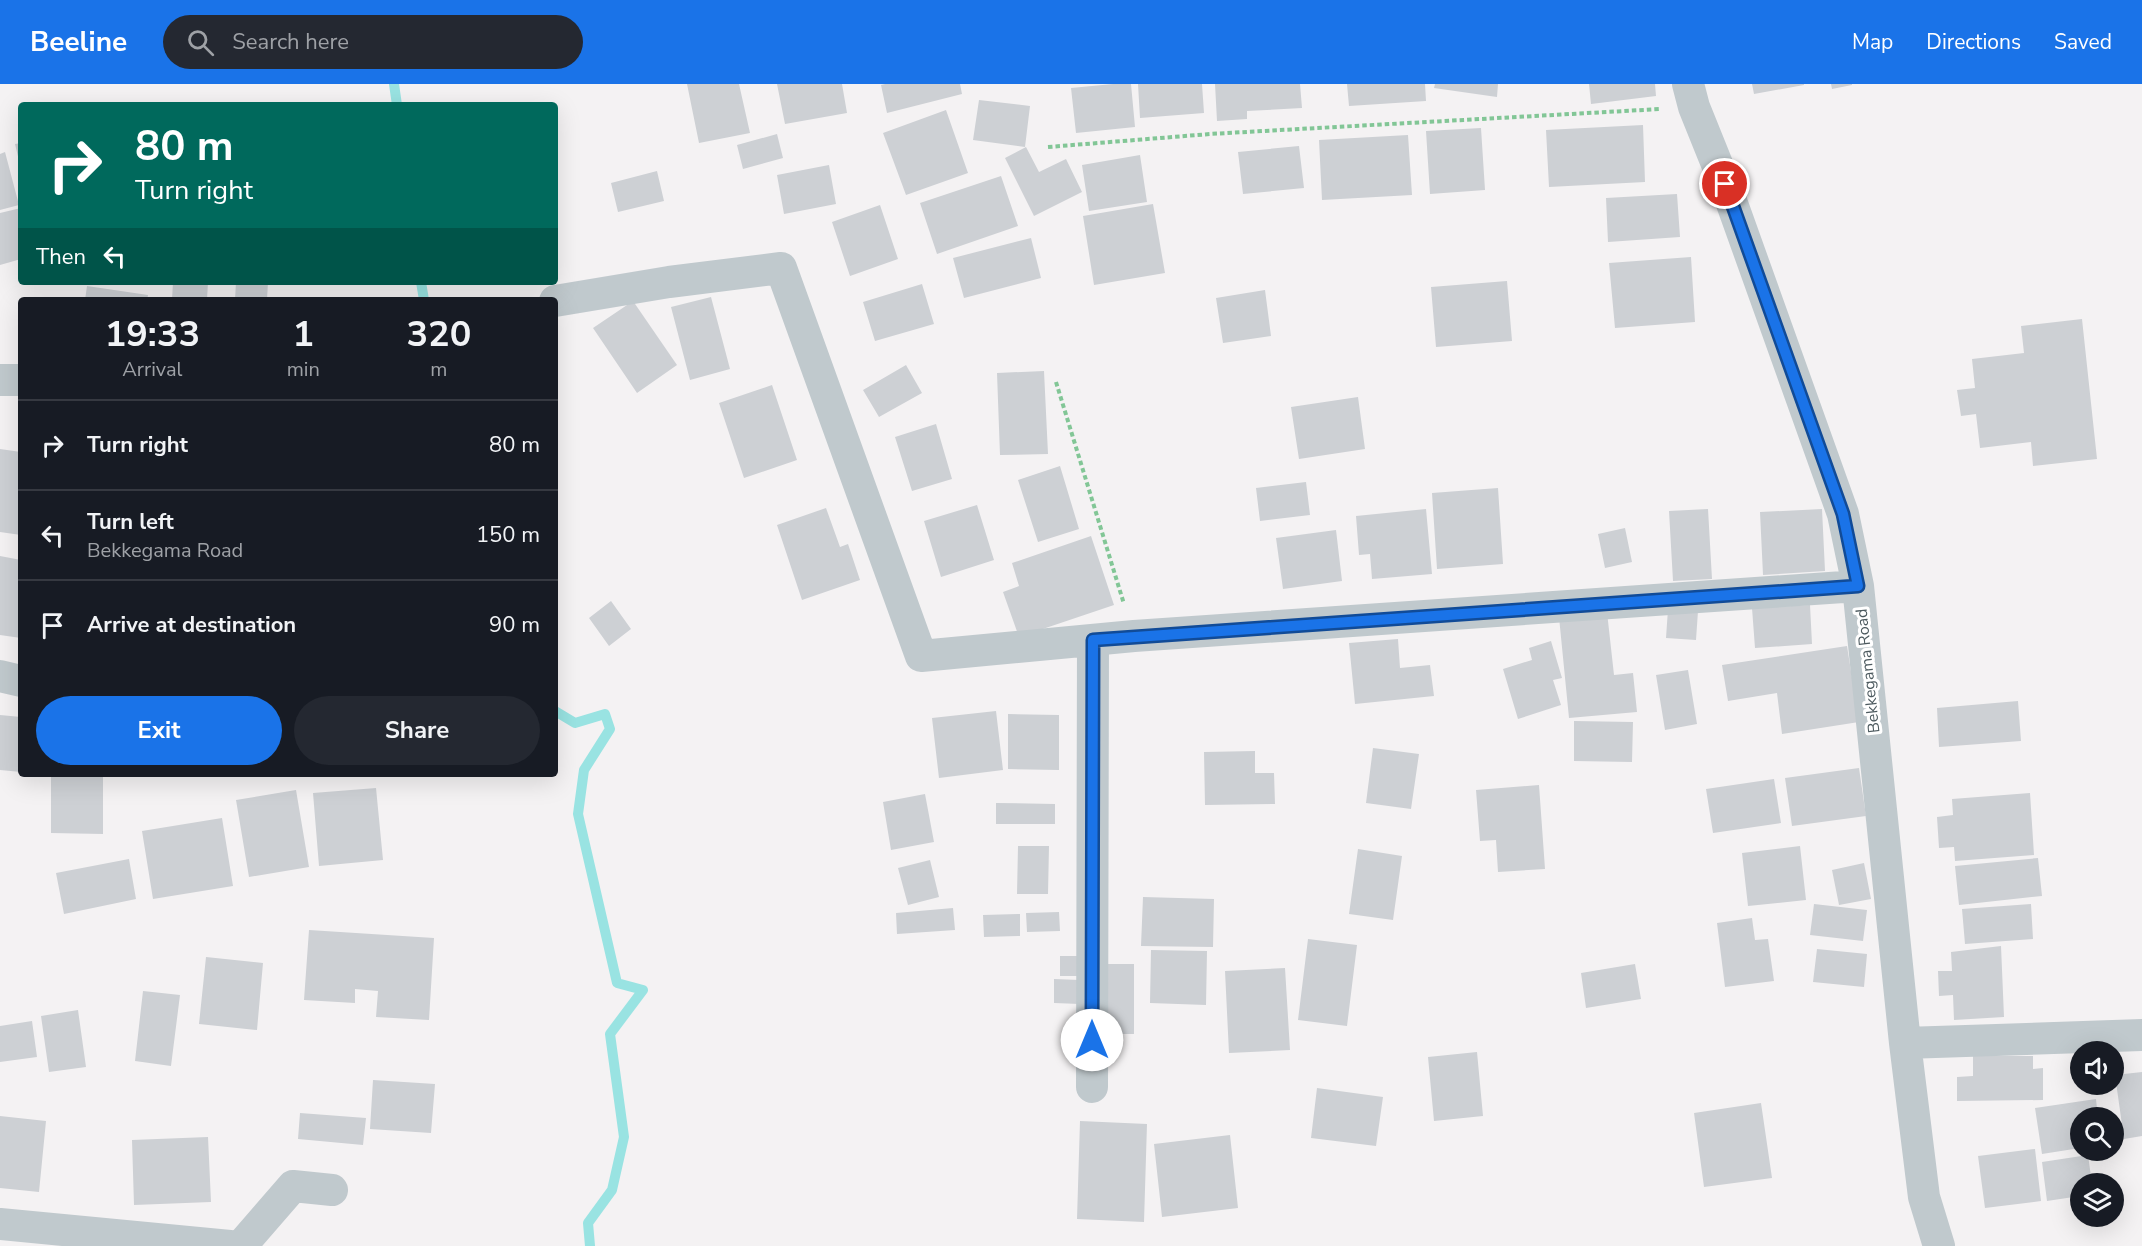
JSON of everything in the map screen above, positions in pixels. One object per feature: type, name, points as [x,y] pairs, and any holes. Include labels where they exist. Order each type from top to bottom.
[{"type":"street","name":"Bekkegama Road","points":[[1691,95],[1843,514],[1858,586],[1905,1043],[1924,1197],[1939,1246]]},
{"type":"street","points":[[558,300],[669,282],[781,268],[921,656],[1134,636],[1858,586]]},
{"type":"street","points":[[0,380],[18,380]]},
{"type":"street","points":[[1092,1087],[1093,640]]},
{"type":"street","points":[[0,676],[18,680]]},
{"type":"street","points":[[1905,1043],[2142,1035]]},
{"type":"street","points":[[241,1246],[293,1186],[332,1190]]},
{"type":"street","points":[[0,1224],[230,1246]]},
{"type":"path","points":[[1048,147],[1691,95]]},
{"type":"path","points":[[1056,382],[1134,636]]},
{"type":"building","points":[[687,84],[739,84],[750,133],[699,143]]},
{"type":"building","points":[[777,84],[842,84],[847,113],[785,124]]},
{"type":"building","points":[[960,84],[962,94],[887,113],[881,85]]},
{"type":"building","points":[[1131,84],[1135,127],[1076,133],[1071,88]]},
{"type":"building","points":[[1138,84],[1202,84],[1204,113],[1140,118]]},
{"type":"building","points":[[1215,84],[1300,84],[1302,108],[1247,111],[1247,119],[1217,121]]},
{"type":"building","points":[[1347,84],[1425,84],[1426,101],[1349,106]]},
{"type":"building","points":[[1435,84],[1498,84],[1497,97],[1434,88]]},
{"type":"building","points":[[1589,84],[1655,84],[1656,96],[1591,104]]},
{"type":"building","points":[[1752,84],[1804,84],[1804,85],[1754,94]]},
{"type":"building","points":[[1831,84],[1852,84],[1852,85],[1832,89]]},
{"type":"building","points":[[979,100],[1030,106],[1025,147],[973,140]]},
{"type":"building","points":[[946,110],[968,173],[906,195],[883,133]]},
{"type":"building","points":[[1643,125],[1645,182],[1549,187],[1546,130]]},
{"type":"building","points":[[1481,128],[1485,190],[1430,194],[1426,131]]},
{"type":"building","points":[[777,134],[783,158],[743,169],[737,145]]},
{"type":"building","points":[[1408,135],[1412,195],[1322,200],[1319,140]]},
{"type":"building","points":[[1299,146],[1304,188],[1243,194],[1238,152]]},
{"type":"building","points":[[1026,147],[1039,172],[1066,159],[1082,192],[1034,216],[1005,158]]},
{"type":"building","points":[[5,152],[18,205],[0,210],[0,154]]},
{"type":"building","points":[[1140,155],[1147,202],[1089,211],[1082,165]]},
{"type":"building","points":[[829,165],[836,204],[784,214],[777,175]]},
{"type":"building","points":[[657,171],[664,201],[618,212],[611,183]]},
{"type":"building","points":[[1001,176],[1018,226],[937,254],[920,203]]},
{"type":"building","points":[[1677,194],[1680,237],[1608,242],[1606,198]]},
{"type":"building","points":[[1153,204],[1165,273],[1094,285],[1083,216]]},
{"type":"building","points":[[880,205],[898,259],[850,276],[832,222]]},
{"type":"building","points":[[18,209],[18,260],[0,265],[0,213]]},
{"type":"building","points":[[1031,238],[1041,278],[964,298],[953,258]]},
{"type":"building","points":[[1691,257],[1695,322],[1615,328],[1609,263]]},
{"type":"building","points":[[1507,281],[1512,341],[1436,347],[1431,287]]},
{"type":"building","points":[[922,284],[934,324],[875,341],[863,302]]},
{"type":"building","points":[[173,285],[208,285],[207,297],[172,297]]},
{"type":"building","points":[[236,285],[268,285],[267,297],[235,297]]},
{"type":"building","points":[[87,286],[148,295],[148,297],[85,297]]},
{"type":"building","points":[[1265,290],[1271,336],[1223,343],[1216,298]]},
{"type":"building","points":[[711,297],[730,369],[690,380],[671,307]]},
{"type":"building","points":[[633,301],[677,365],[637,393],[593,328]]},
{"type":"building","points":[[2082,319],[2097,459],[2033,466],[2031,442],[1980,448],[1976,414],[1961,416],[1957,390],[1975,388],[1972,359],[2024,353],[2021,326]]},
{"type":"building","points":[[906,365],[922,393],[879,417],[863,390]]},
{"type":"building","points":[[1044,371],[1048,454],[1000,455],[997,373]]},
{"type":"building","points":[[772,385],[797,460],[744,478],[719,403]]},
{"type":"building","points":[[1358,397],[1365,449],[1299,459],[1291,407]]},
{"type":"building","points":[[936,424],[952,479],[912,491],[895,437]]},
{"type":"building","points":[[0,449],[18,452],[18,535],[0,532]]},
{"type":"building","points":[[1060,466],[1079,529],[1038,542],[1018,480]]},
{"type":"building","points":[[1306,482],[1310,515],[1260,521],[1256,488]]},
{"type":"building","points":[[1498,488],[1503,564],[1437,569],[1432,493]]},
{"type":"building","points":[[977,505],[994,560],[941,577],[924,521]]},
{"type":"building","points":[[826,508],[840,547],[848,544],[860,580],[802,600],[777,525]]},
{"type":"building","points":[[1426,509],[1432,574],[1372,579],[1370,554],[1359,555],[1356,516]]},
{"type":"building","points":[[1708,509],[1712,579],[1673,581],[1669,511]]},
{"type":"building","points":[[1822,509],[1825,571],[1763,575],[1760,512]]},
{"type":"building","points":[[1625,528],[1632,562],[1605,568],[1598,534]]},
{"type":"building","points":[[1336,530],[1342,581],[1283,589],[1276,538]]},
{"type":"building","points":[[1091,536],[1114,605],[1019,637],[1003,592],[1019,586],[1012,563]]},
{"type":"building","points":[[0,556],[18,559],[18,638],[0,635]]},
{"type":"building","points":[[611,601],[631,629],[609,646],[589,618]]},
{"type":"building","points":[[1810,605],[1812,644],[1755,648],[1752,608]]},
{"type":"building","points":[[1668,609],[1698,611],[1696,640],[1666,638]]},
{"type":"building","points":[[1607,612],[1614,675],[1633,673],[1637,712],[1569,718],[1559,617]]},
{"type":"building","points":[[1398,639],[1400,668],[1430,665],[1434,696],[1355,704],[1349,643]]},
{"type":"building","points":[[1551,641],[1562,678],[1553,680],[1561,705],[1518,719],[1503,669],[1532,660],[1529,648]]},
{"type":"building","points":[[1847,646],[1859,722],[1782,734],[1777,693],[1728,701],[1722,665]]},
{"type":"building","points":[[1688,670],[1697,724],[1665,730],[1656,675]]},
{"type":"building","points":[[2018,701],[2021,741],[1939,747],[1937,708]]},
{"type":"building","points":[[996,711],[1003,770],[939,778],[932,718]]},
{"type":"building","points":[[1008,714],[1059,715],[1059,770],[1008,769]]},
{"type":"building","points":[[0,715],[18,717],[18,772],[0,770]]},
{"type":"building","points":[[1574,721],[1633,722],[1632,762],[1574,761]]},
{"type":"building","points":[[1373,748],[1419,754],[1411,809],[1366,803]]},
{"type":"building","points":[[1255,751],[1255,773],[1274,773],[1275,804],[1205,805],[1204,752]]},
{"type":"building","points":[[1859,768],[1866,816],[1792,826],[1785,778]]},
{"type":"building","points":[[51,777],[103,777],[103,834],[51,833]]},
{"type":"building","points":[[1774,779],[1781,823],[1713,833],[1706,789]]},
{"type":"building","points":[[1539,785],[1545,869],[1498,872],[1496,840],[1480,841],[1476,790]]},
{"type":"building","points":[[376,788],[383,860],[319,866],[313,793]]},
{"type":"building","points":[[296,790],[309,867],[249,877],[236,800]]},
{"type":"building","points":[[2030,793],[2034,855],[1955,861],[1954,847],[1939,848],[1937,817],[1953,815],[1952,799]]},
{"type":"building","points":[[925,794],[934,842],[891,850],[883,802]]},
{"type":"building","points":[[996,803],[1055,804],[1055,824],[996,824]]},
{"type":"building","points":[[222,818],[233,886],[153,899],[142,831]]},
{"type":"building","points":[[1018,846],[1049,846],[1048,894],[1017,894]]},
{"type":"building","points":[[1800,846],[1806,900],[1748,906],[1742,853]]},
{"type":"building","points":[[1358,849],[1402,856],[1393,920],[1349,914]]},
{"type":"building","points":[[2038,858],[2042,896],[1959,905],[1955,866]]},
{"type":"building","points":[[129,859],[136,899],[64,914],[56,873]]},
{"type":"building","points":[[930,860],[939,897],[908,905],[898,868]]},
{"type":"building","points":[[1864,863],[1871,899],[1839,905],[1832,870]]},
{"type":"building","points":[[1143,897],[1214,899],[1213,947],[1141,946]]},
{"type":"building","points":[[1814,904],[1867,910],[1863,941],[1810,935]]},
{"type":"building","points":[[2031,904],[2033,939],[1965,944],[1962,909]]},
{"type":"building","points":[[953,908],[955,930],[897,934],[896,913]]},
{"type":"building","points":[[1059,912],[1060,931],[1027,932],[1026,913]]},
{"type":"building","points":[[1020,914],[1020,936],[984,937],[983,915]]},
{"type":"building","points":[[1752,918],[1755,940],[1768,939],[1774,981],[1725,987],[1717,923]]},
{"type":"building","points":[[309,930],[434,938],[429,1020],[376,1017],[378,991],[355,989],[355,1003],[304,1000]]},
{"type":"building","points":[[1308,939],[1357,945],[1347,1026],[1298,1020]]},
{"type":"building","points":[[2001,946],[2004,1017],[1954,1020],[1953,995],[1939,996],[1938,971],[1952,971],[1951,952]]},
{"type":"building","points":[[1817,949],[1867,954],[1864,987],[1813,982]]},
{"type":"building","points":[[1151,950],[1207,951],[1206,1005],[1150,1003]]},
{"type":"building","points":[[1060,956],[1079,956],[1079,976],[1060,976]]},
{"type":"building","points":[[206,957],[263,963],[257,1030],[199,1024]]},
{"type":"building","points":[[1104,964],[1134,964],[1134,1034],[1104,1034]]},
{"type":"building","points":[[1635,964],[1641,999],[1586,1008],[1581,973]]},
{"type":"building","points":[[1285,968],[1290,1050],[1229,1053],[1225,971]]},
{"type":"building","points":[[1054,979],[1080,980],[1080,1004],[1054,1003]]},
{"type":"building","points":[[143,991],[180,995],[171,1066],[135,1061]]},
{"type":"building","points":[[78,1010],[86,1067],[49,1072],[41,1016]]},
{"type":"building","points":[[32,1021],[37,1057],[0,1062],[0,1026]]},
{"type":"building","points":[[1477,1052],[1483,1116],[1434,1121],[1428,1057]]},
{"type":"building","points":[[1973,1056],[2033,1056],[2033,1069],[2043,1068],[2043,1100],[1957,1101],[1957,1077],[1973,1076]]},
{"type":"building","points":[[2142,1072],[2142,1136],[2124,1139],[2124,1107],[2120,1107],[2118,1095],[2124,1095],[2124,1074]]},
{"type":"building","points":[[373,1080],[435,1084],[431,1133],[370,1129]]},
{"type":"building","points":[[1317,1088],[1383,1097],[1376,1146],[1311,1138]]},
{"type":"building","points":[[2096,1099],[2097,1107],[2070,1107],[2070,1150],[2042,1154],[2035,1108]]},
{"type":"building","points":[[1761,1103],[1772,1178],[1704,1187],[1694,1113]]},
{"type":"building","points":[[300,1113],[366,1118],[363,1145],[298,1139]]},
{"type":"building","points":[[0,1116],[46,1121],[39,1192],[0,1188]]},
{"type":"building","points":[[1080,1121],[1147,1124],[1144,1222],[1077,1219]]},
{"type":"building","points":[[1230,1135],[1238,1208],[1162,1217],[1154,1144]]},
{"type":"building","points":[[208,1137],[211,1202],[134,1205],[132,1140]]},
{"type":"building","points":[[2035,1149],[2041,1201],[1985,1208],[1978,1156]]},
{"type":"building","points":[[2070,1158],[2070,1161],[2089,1161],[2090,1173],[2070,1173],[2070,1198],[2047,1201],[2042,1162]]},
{"type":"waterway","points":[[394,84],[397,102]]},
{"type":"waterway","points":[[422,285],[424,297]]},
{"type":"waterway","points":[[558,713],[575,723],[605,714],[610,729],[584,770],[578,814],[617,983],[643,990],[610,1034],[624,1137],[612,1190],[588,1223],[590,1246]]},
{"type":"route","points":[[1092,1040],[1093,640],[1858,586],[1843,514],[1725,184]]}]
